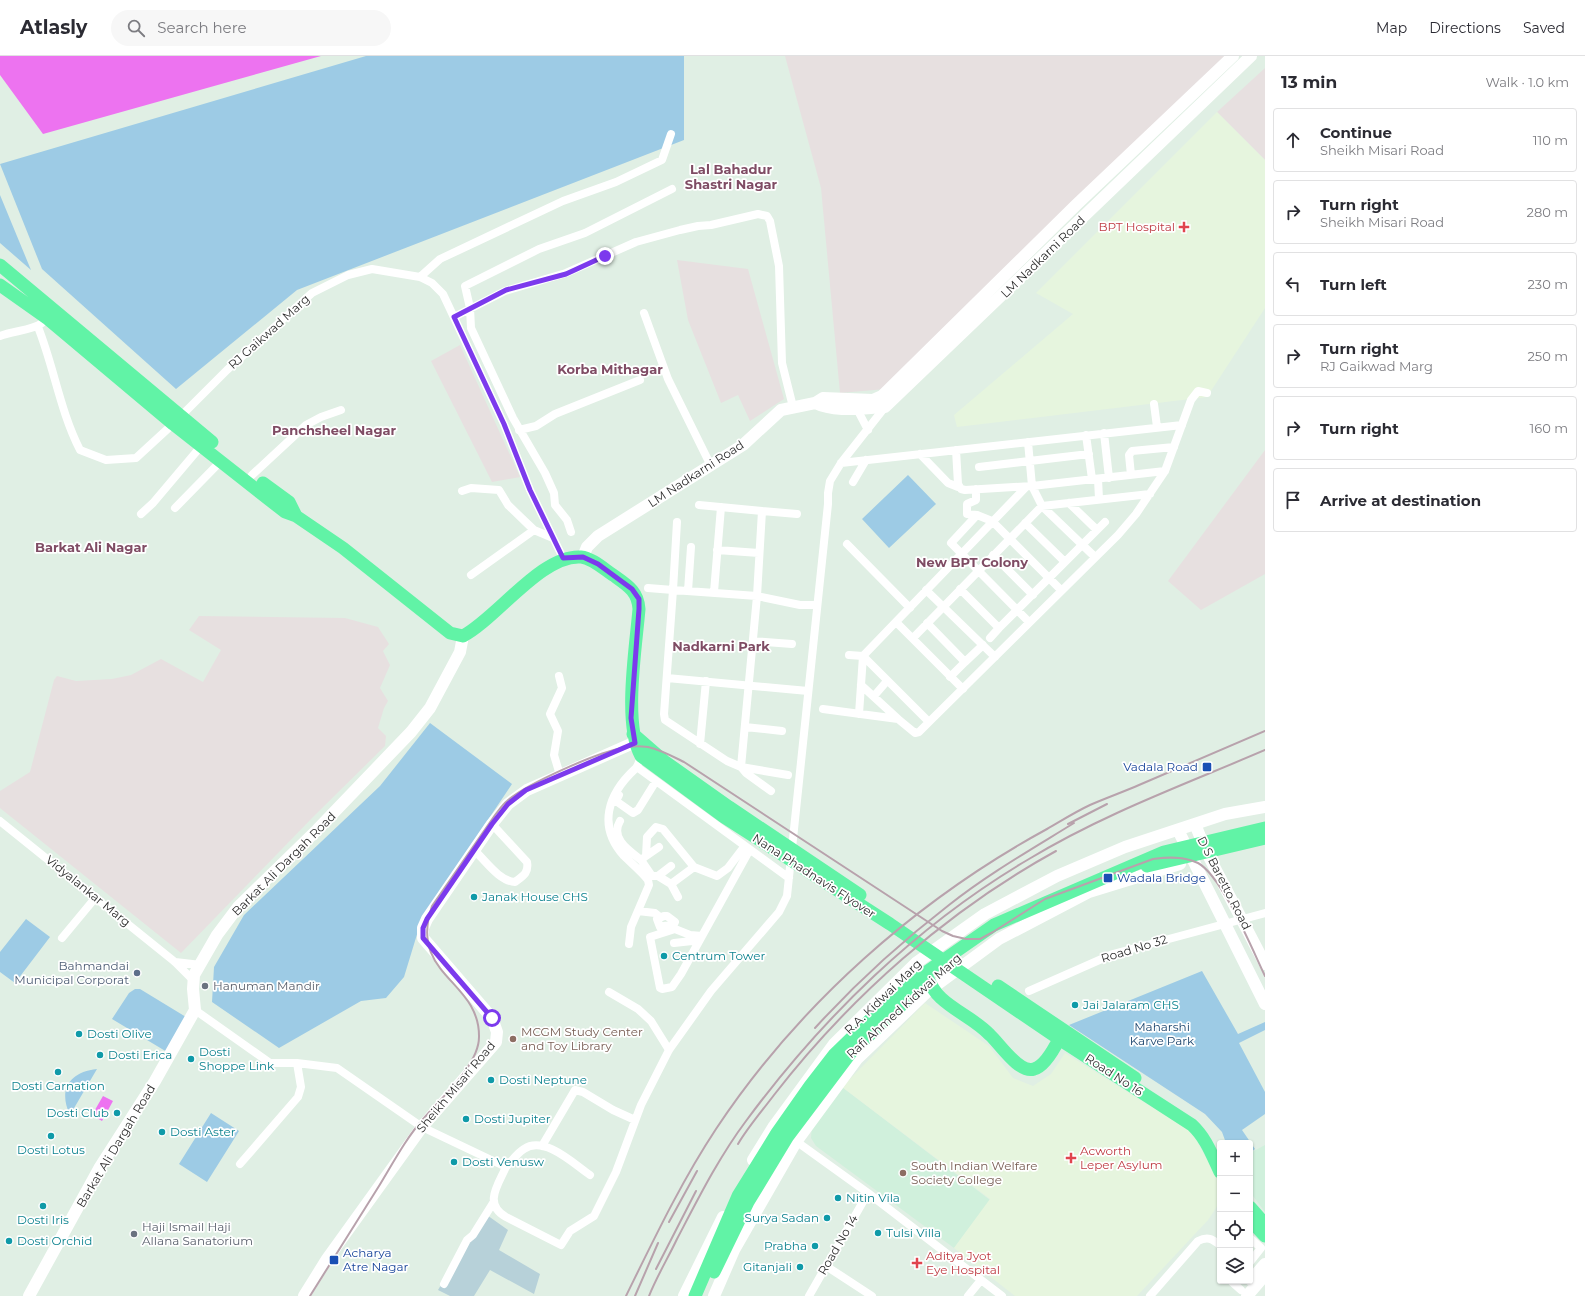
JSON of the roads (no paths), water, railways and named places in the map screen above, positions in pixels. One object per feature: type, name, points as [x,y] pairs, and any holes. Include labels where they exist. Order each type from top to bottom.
[{"type":"main road","points":[[0,265],[47,319]]},
{"type":"main road","points":[[0,284],[177,420],[289,502],[296,516]]},
{"type":"main road","points":[[177,420],[202,445],[285,512],[296,516],[343,548],[450,633],[463,636],[476,629],[520,587],[563,558],[583,557],[598,564],[632,589],[639,599],[631,718],[642,760]]},
{"type":"main road","name":"Nana Phadnavis Flyover","points":[[642,760],[659,770],[724,817],[993,988]]},
{"type":"main road","points":[[1206,849],[1265,828]]},
{"type":"main road","points":[[695,1296],[738,1196],[784,1133],[834,1055],[873,1017],[994,925],[1164,852],[1190,853],[1265,838]]},
{"type":"main road","points":[[925,976],[942,999],[990,1034],[1015,1062],[1026,1069],[1034,1070],[1042,1063],[1053,1051],[1059,1040]]},
{"type":"main road","name":"Road No 16","points":[[993,988],[1059,1040],[1208,1128],[1217,1145]]},
{"type":"main road","name":"Road No 16","points":[[993,988],[1178,1111],[1201,1134],[1217,1166]]},
{"type":"main road","points":[[704,1296],[748,1202],[784,1133]]},
{"type":"main road","points":[[1253,1210],[1265,1224]]},
{"type":"main road","points":[[1253,1223],[1265,1236]]},
{"type":"street","name":"LM Nadkarni Road","points":[[816,403],[823,407],[857,409],[881,403],[1079,202],[1233,56]]},
{"type":"street","name":"LM Nadkarni Road","points":[[915,370],[1094,208],[1251,56]]},
{"type":"street","points":[[420,277],[440,259],[563,201],[616,182],[662,160],[671,134]]},
{"type":"street","points":[[571,532],[567,520],[555,505],[554,493],[545,473],[519,430],[471,328],[470,308],[465,286],[538,249],[585,233],[672,189]]},
{"type":"street","points":[[454,317],[506,290],[566,274],[636,242],[698,226],[711,225],[758,214],[763,215],[770,221],[779,266],[782,363],[793,407]]},
{"type":"street","name":"RJ Gaikwad Marg","points":[[47,319],[49,354],[70,430],[80,450],[106,460],[136,458],[227,370],[312,293],[348,275],[372,269],[420,277],[432,283],[442,294],[454,317],[504,424],[530,490],[563,558]]},
{"type":"street","points":[[644,313],[668,379],[711,466]]},
{"type":"street","points":[[0,336],[10,331],[47,319]]},
{"type":"street","points":[[519,430],[536,426],[555,414],[640,380]]},
{"type":"street","points":[[861,685],[915,733],[919,732],[1131,520],[1165,471],[1191,400],[1196,393],[1203,391],[1207,393]]},
{"type":"street","name":"LM Nadkarni Road","points":[[583,557],[587,547],[598,536],[743,445],[781,410],[816,403],[823,398],[881,403]]},
{"type":"street","points":[[494,1203],[498,1213],[560,1245],[570,1231],[594,1216],[616,1172],[640,1104],[668,1050],[711,991],[779,912],[787,896],[830,481],[841,463],[868,430],[881,403]]},
{"type":"street","points":[[1154,404],[1157,426]]},
{"type":"street","points":[[857,409],[868,430]]},
{"type":"street","points":[[252,475],[306,425],[321,417],[341,410]]},
{"type":"street","points":[[841,463],[1157,426],[1182,425]]},
{"type":"street","points":[[1104,433],[1109,478]]},
{"type":"street","points":[[1086,435],[1100,499]]},
{"type":"street","points":[[1028,442],[1030,461],[1029,486],[1042,506],[1095,557]]},
{"type":"street","points":[[141,514],[153,503],[202,445]]},
{"type":"street","points":[[1132,475],[1130,455],[1132,452],[1174,447]]},
{"type":"street","points":[[956,450],[958,487]]},
{"type":"street","points":[[920,454],[948,482],[965,490],[1029,486],[1165,471]]},
{"type":"street","points":[[979,467],[1089,454]]},
{"type":"street","points":[[176,508],[222,460]]},
{"type":"street","points":[[853,482],[866,460]]},
{"type":"street","points":[[859,714],[863,656],[992,521],[1029,486]]},
{"type":"street","points":[[462,491],[472,488],[498,490],[508,505],[534,530],[553,538]]},
{"type":"street","points":[[976,489],[976,500],[967,504],[967,514],[977,515],[992,521],[1061,590]]},
{"type":"street","points":[[913,638],[960,588],[1042,506],[1150,494]]},
{"type":"street","points":[[1069,503],[1097,530]]},
{"type":"street","points":[[699,505],[797,514]]},
{"type":"street","points":[[714,592],[721,507]]},
{"type":"street","points":[[762,511],[757,596],[741,767],[746,773],[771,790]]},
{"type":"street","points":[[977,515],[951,541],[951,543],[1029,622]]},
{"type":"street","points":[[677,522],[665,720],[727,761],[741,767],[788,775]]},
{"type":"street","points":[[990,638],[1105,522]]},
{"type":"street","points":[[1025,523],[1065,562]]},
{"type":"street","points":[[471,575],[534,530]]},
{"type":"street","points":[[847,544],[910,608]]},
{"type":"street","points":[[688,591],[691,547]]},
{"type":"street","points":[[717,550],[759,553]]},
{"type":"street","points":[[993,555],[1032,595]]},
{"type":"street","points":[[648,588],[757,596],[800,605],[817,605]]},
{"type":"street","points":[[960,588],[999,628]]},
{"type":"street","points":[[926,590],[995,657]]},
{"type":"street","points":[[896,622],[962,689]]},
{"type":"street","points":[[927,623],[965,662]]},
{"type":"street","name":"Barkat Ali Dargah Road","points":[[29,1296],[100,1167],[155,1081],[195,1010],[194,975],[217,935],[238,907],[351,795],[410,732],[430,708],[460,652],[463,636]]},
{"type":"street","points":[[753,641],[792,644]]},
{"type":"street","points":[[950,677],[983,645]]},
{"type":"street","points":[[849,655],[863,656],[928,722]]},
{"type":"street","points":[[558,676],[562,688],[550,714],[558,731],[554,755],[560,775]]},
{"type":"street","points":[[667,678],[808,691]]},
{"type":"street","points":[[700,744],[706,681]]},
{"type":"street","points":[[874,696],[888,681]]},
{"type":"street","points":[[823,709],[898,719]]},
{"type":"street","points":[[745,727],[782,731]]},
{"type":"street","name":"Sheikh Misari Road","points":[[304,1296],[327,1259],[422,1127],[496,1042],[497,1032],[492,1018],[423,938],[423,928],[427,919],[492,824],[508,804],[521,793],[636,739]]},
{"type":"street","points":[[642,760],[617,799],[618,804],[631,812],[636,812],[659,770],[747,849],[789,878]]},
{"type":"street","points":[[629,944],[631,927],[649,885],[648,880],[616,845],[608,824],[608,811],[616,793],[627,777],[642,760]]},
{"type":"street","name":"R.A. Kidwai Marg","points":[[684,1296],[742,1178],[857,1059],[925,976],[985,914],[1056,876],[1125,848],[1225,814],[1265,808]]},
{"type":"street","name":"Vidyalankar Marg","points":[[0,820],[175,962],[194,980]]},
{"type":"street","points":[[620,821],[616,827],[616,832],[621,842],[643,858],[652,876],[658,876],[671,884],[678,897]]},
{"type":"street","points":[[474,850],[503,879],[509,882],[515,882],[526,874],[528,868],[527,862],[492,824]]},
{"type":"street","name":"D S Baretto Road","points":[[1195,824],[1206,849],[1265,964]]},
{"type":"street","points":[[643,858],[647,837],[653,829],[660,827],[694,867],[714,879],[728,868],[747,849]]},
{"type":"street","name":"D S Baretto Road","points":[[1178,830],[1265,1004]]},
{"type":"street","points":[[1206,849],[1265,843]]},
{"type":"street","points":[[643,858],[659,847]]},
{"type":"street","points":[[702,936],[690,935],[675,929],[650,937],[660,988],[665,990],[674,985],[702,936],[747,849]]},
{"type":"street","points":[[658,876],[671,866]]},
{"type":"street","points":[[671,884],[694,867]]},
{"type":"street","points":[[62,938],[96,897]]},
{"type":"street","points":[[638,911],[658,916]]},
{"type":"street","name":"Road No 32","points":[[1030,992],[1113,954],[1265,913]]},
{"type":"street","points":[[674,943],[692,941],[702,936]]},
{"type":"street","points":[[175,962],[201,965]]},
{"type":"street","points":[[609,992],[638,1009],[651,1021],[668,1050]]},
{"type":"street","points":[[195,1010],[270,1063],[297,1063],[337,1068],[422,1127],[506,1167]]},
{"type":"street","points":[[240,1164],[298,1097],[300,1087],[297,1063]]},
{"type":"street","points":[[542,1146],[575,1090],[584,1092],[613,1110],[635,1120]]},
{"type":"street","points":[[784,1133],[868,1193],[1002,1296]]},
{"type":"street","name":"R.A. Kidwai Marg","points":[[714,1296],[784,1133]]},
{"type":"street","points":[[444,1284],[467,1240],[473,1235],[494,1203],[495,1194],[506,1167],[525,1148],[542,1146],[554,1149],[590,1175]]},
{"type":"street","name":"Road No 14","points":[[809,1296],[868,1193]]},
{"type":"street","points":[[1150,1296],[1198,1241],[1205,1238],[1212,1239],[1217,1243]]},
{"type":"street","points":[[1253,1241],[1261,1248],[1253,1266]]},
{"type":"street","points":[[826,1266],[872,1296]]},
{"type":"street","points":[[968,1296],[981,1280]]},
{"type":"railway","points":[[626,1296],[691,1169],[716,1129],[749,1083],[784,1039],[823,998],[864,959],[907,922],[952,888],[999,857],[1073,814],[1090,805],[1265,731]]},
{"type":"railway","points":[[310,1296],[406,1142],[417,1126],[466,1070],[473,1059],[477,1048],[479,1037],[476,1018],[469,1002],[437,963],[429,948],[427,929],[432,906],[495,815],[505,803],[516,794],[545,778],[597,756],[626,747],[639,746],[662,751],[684,762],[942,931],[953,936],[966,939],[980,939],[1045,899],[1153,859],[1187,859],[1198,863],[1207,870],[1217,882],[1236,914],[1265,976]]},
{"type":"railway","points":[[649,1296],[655,1281],[709,1178],[746,1121],[775,1083],[840,1010],[874,976],[911,943],[988,885],[1057,843],[1145,800],[1265,750]]},
{"type":"railway","points":[[1068,824],[1107,804]]},
{"type":"railway","points":[[815,1028],[863,979],[896,948],[931,919],[995,872],[1074,823]]},
{"type":"railway","points":[[738,1144],[755,1119],[803,1059],[868,991],[939,929],[977,901],[1056,851]]},
{"type":"railway","points":[[669,1222],[697,1171]]},
{"type":"railway","points":[[656,1269],[696,1191]]},
{"type":"railway","points":[[635,1296],[658,1243]]},
{"type":"place","name":"BPT Hospital","points":[[1184,227]]},
{"type":"place","name":"Vadala Road","points":[[1207,767]]},
{"type":"place","name":"Wadala Bridge","points":[[1108,878]]},
{"type":"place","name":"Janak House CHS","points":[[474,897]]},
{"type":"place","name":"Centrum Tower","points":[[664,956]]},
{"type":"place","name":"Bahmandai Municipal Corporat","points":[[137,973]]},
{"type":"place","name":"Hanuman Mandir","points":[[205,986]]},
{"type":"place","name":"Jai Jalaram CHS","points":[[1075,1005]]},
{"type":"place","name":"Dosti Olive","points":[[79,1034]]},
{"type":"place","name":"MCGM Study Center and Toy Library","points":[[513,1039]]},
{"type":"place","name":"Dosti Erica","points":[[100,1055]]},
{"type":"place","name":"Dosti Shoppe Link","points":[[191,1059]]},
{"type":"place","name":"Dosti Carnation","points":[[58,1072]]},
{"type":"place","name":"Dosti Neptune","points":[[491,1080]]},
{"type":"place","name":"Dosti Club","points":[[117,1113]]},
{"type":"place","name":"Dosti Jupiter","points":[[466,1119]]},
{"type":"place","name":"Dosti Aster","points":[[162,1132]]},
{"type":"place","name":"Dosti Lotus","points":[[51,1136]]},
{"type":"place","name":"Acworth Leper Asylum","points":[[1071,1158]]},
{"type":"place","name":"Dosti Venusw","points":[[454,1162]]},
{"type":"place","name":"South Indian Welfare Society College","points":[[903,1173]]},
{"type":"place","name":"Nitin Vila","points":[[838,1198]]},
{"type":"place","name":"Dosti Iris","points":[[43,1206]]},
{"type":"place","name":"Surya Sadan","points":[[827,1218]]},
{"type":"place","name":"Tulsi Villa","points":[[878,1233]]},
{"type":"place","name":"Haji Ismail Haji Allana Sanatorium","points":[[134,1234]]},
{"type":"place","name":"Dosti Orchid","points":[[9,1241]]},
{"type":"place","name":"Prabha","points":[[815,1246]]},
{"type":"place","name":"Acharya Atre Nagar","points":[[334,1260]]},
{"type":"place","name":"Aditya Jyot Eye Hospital","points":[[917,1263]]},
{"type":"place","name":"Gitanjali","points":[[800,1267]]},
{"type":"district","name":"Lal Bahadur Shastri Nagar","points":[[731,176]]},
{"type":"district","name":"Korba Mithagar","points":[[610,369]]},
{"type":"district","name":"Panchsheel Nagar","points":[[334,430]]},
{"type":"district","name":"Barkat Ali Nagar","points":[[91,547]]},
{"type":"district","name":"New BPT Colony","points":[[972,562]]},
{"type":"district","name":"Nadkarni Park","points":[[721,646]]},
{"type":"park label","name":"Maharshi Karve Park","points":[[1162,1034]]}]
